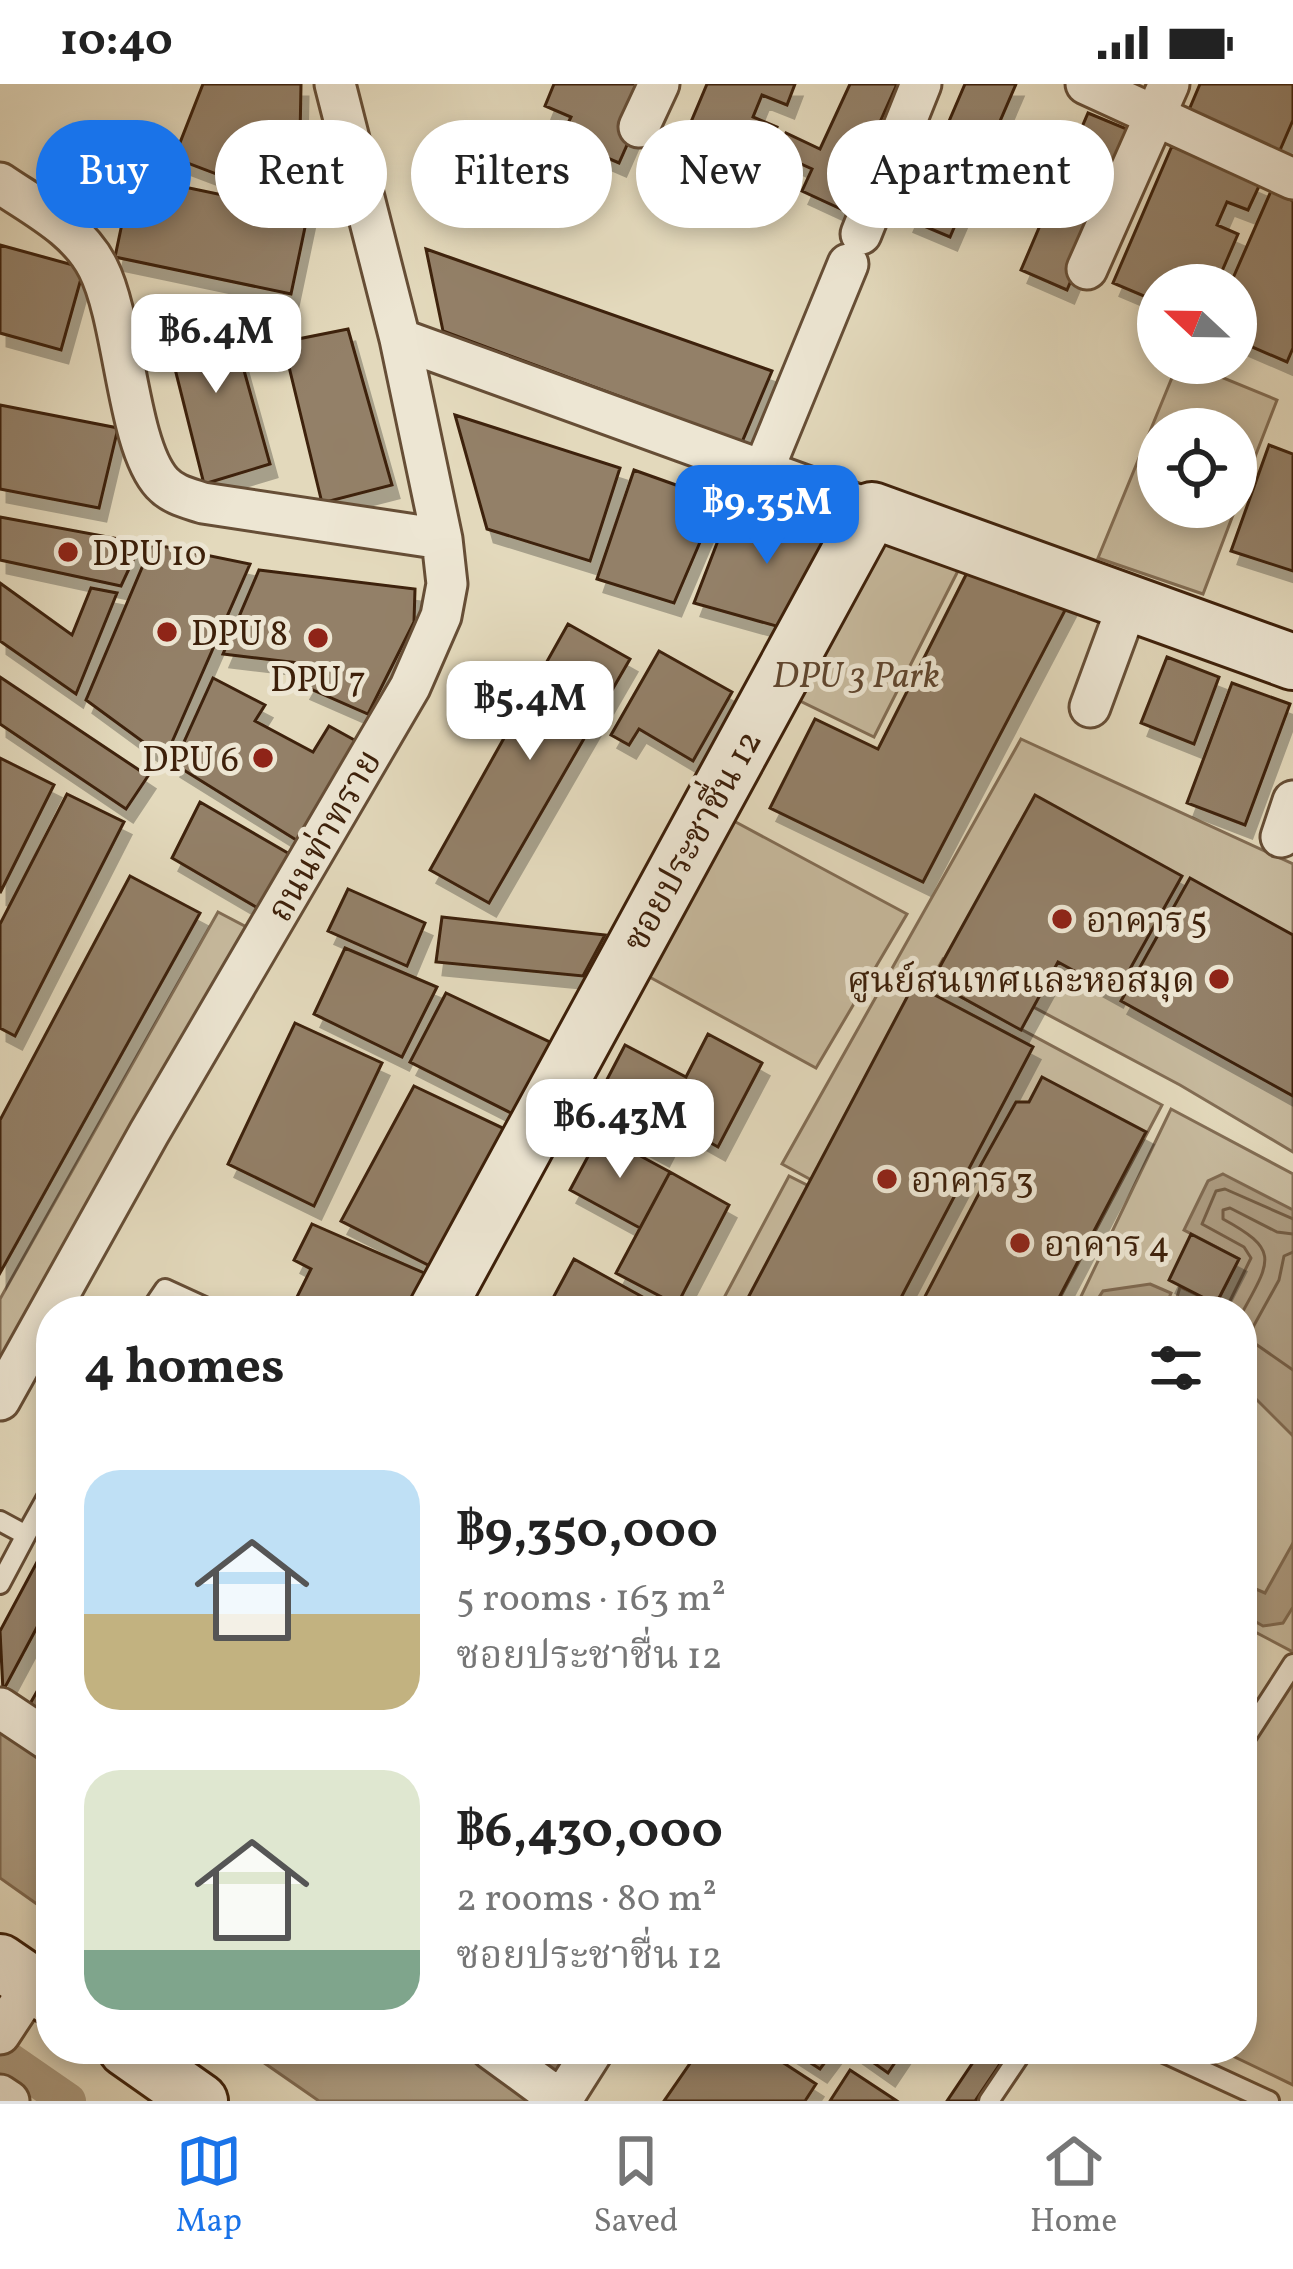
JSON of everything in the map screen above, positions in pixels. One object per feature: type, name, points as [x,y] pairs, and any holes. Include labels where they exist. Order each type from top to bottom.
[{"type":"main road","points":[[872,510],[1293,662]]},
{"type":"main road","name":"ซอยประชาชื่น 12","points":[[444,1296],[872,510]]},
{"type":"main road","points":[[147,2064],[200,2101]]},
{"type":"street","name":"ถนนท่าทราย","points":[[58,1296],[410,687],[441,616],[447,584],[442,539],[400,339],[335,84]]},
{"type":"street","points":[[643,120],[659,84]]},
{"type":"street","points":[[764,471],[921,84]]},
{"type":"street","points":[[1086,84],[1162,100],[1293,179]]},
{"type":"street","points":[[1087,269],[1162,100]]},
{"type":"street","points":[[0,183],[78,238],[98,268],[112,307],[146,455],[160,482],[177,495],[203,503],[442,539]]},
{"type":"street","points":[[400,339],[872,510]]},
{"type":"street","points":[[1090,706],[1127,604]]},
{"type":"street","name":"ถนนท่าทราย","points":[[0,1400],[36,1335]]},
{"type":"street","points":[[0,1708],[36,1732]]},
{"type":"street","points":[[511,2064],[562,2101],[585,2064]]},
{"type":"street","points":[[0,2095],[8,2101]]},
{"type":"lane","points":[[0,1584],[36,1517]]},
{"type":"lane","points":[[0,1521],[26,1535]]},
{"type":"lane","points":[[1257,1720],[1293,1664]]},
{"type":"lane","points":[[989,2101],[1014,2064]]},
{"type":"lane","points":[[1189,2064],[1269,2101]]},
{"type":"green space","points":[[1169,384],[1238,384],[1277,400],[1257,452],[1257,408],[1160,408]]},
{"type":"green space","points":[[1137,463],[1137,528],[1228,528],[1203,594],[1098,558]]},
{"type":"green space","name":"DPU 3 Park","points":[[886,525],[966,555],[874,737],[792,697]]},
{"type":"green space","points":[[1021,739],[1293,864],[1293,1152],[1180,1085],[943,959],[817,1183],[782,1164]]},
{"type":"green space","points":[[732,820],[907,914],[816,1068],[644,974]]},
{"type":"green space","points":[[218,912],[254,931],[49,1296],[36,1296],[36,1320],[0,1384],[0,1299]]},
{"type":"green space","points":[[939,985],[1162,1105],[1061,1296],[725,1296],[789,1176],[821,1192]]},
{"type":"green space","points":[[1171,1109],[1293,1174],[1293,1652],[1257,1633],[1257,1296],[1081,1296]]},
{"type":"green space","points":[[1293,1666],[1293,2085],[1249,2064],[1257,2064],[1257,1722]]},
{"type":"water","points":[[1223,1174],[1293,1210],[1293,1436],[1257,1400],[1257,1296],[1220,1296],[1239,1259],[1184,1230],[1208,1181]]},
{"type":"water","points":[[1150,1284],[1171,1293],[1100,1296],[1103,1291]]},
{"type":"water","points":[[1180,1287],[1199,1296],[1177,1296]]},
{"type":"water","points":[[1293,1543],[1293,1607],[1283,1623],[1257,1623],[1257,1590],[1265,1593]]},
{"type":"water","points":[[0,1722],[36,1747],[36,1903],[0,1878]]},
{"type":"water","points":[[266,2064],[489,2064],[542,2101],[319,2101]]},
{"type":"building","points":[[203,84],[301,84],[300,120],[215,120],[215,174],[191,164],[189,120]]},
{"type":"building","points":[[554,84],[654,84],[619,163],[612,160],[612,120],[570,120],[545,106]]},
{"type":"building","points":[[707,84],[795,84],[787,105],[762,95],[753,117],[760,120],[692,120]]},
{"type":"building","points":[[850,84],[897,84],[881,120],[833,120]]},
{"type":"building","points":[[965,84],[1016,84],[1000,120],[950,120]]},
{"type":"building","points":[[1200,84],[1293,84],[1293,120],[1277,157],[1186,117]]},
{"type":"building","points":[[1114,124],[1134,132],[1114,179]]},
{"type":"building","points":[[827,134],[827,203],[803,191],[812,169],[803,165],[803,141],[820,149]]},
{"type":"building","points":[[1172,146],[1260,184],[1248,210],[1227,202],[1217,225],[1238,234],[1225,264],[1137,264],[1137,293],[1113,283]]},
{"type":"building","points":[[191,188],[215,193],[215,228],[305,228],[291,294],[115,257],[121,228],[191,228]]},
{"type":"building","points":[[1271,191],[1293,201],[1293,348],[1287,362],[1257,349],[1257,264],[1239,264]]},
{"type":"building","points":[[928,228],[954,228],[950,237]]},
{"type":"building","points":[[1039,228],[1093,228],[1067,290],[1021,270]]},
{"type":"building","points":[[0,245],[84,268],[61,350],[0,333]]},
{"type":"building","points":[[426,249],[772,371],[742,442],[443,331]]},
{"type":"building","points":[[227,309],[270,464],[204,484],[164,325]]},
{"type":"building","points":[[348,329],[392,485],[322,503],[283,342]]},
{"type":"building","points":[[0,405],[118,428],[99,508],[0,489]]},
{"type":"building","points":[[455,415],[620,468],[590,561],[487,529]]},
{"type":"building","points":[[1269,445],[1293,454],[1293,571],[1231,551],[1239,528],[1257,528],[1257,478]]},
{"type":"building","points":[[634,470],[718,500],[674,603],[597,579]]},
{"type":"building","points":[[734,499],[847,542],[794,631],[694,603]]},
{"type":"building","name":"DPU 10","points":[[0,517],[141,543],[121,586],[0,560]]},
{"type":"building","name":"DPU 8","points":[[152,544],[250,564],[165,758],[86,700]]},
{"type":"building","points":[[975,557],[1073,595],[923,882],[770,808],[815,719],[878,749]]},
{"type":"building","name":"DPU 7","points":[[259,570],[415,589],[414,622],[368,714],[304,686],[316,665],[223,654]]},
{"type":"building","points":[[0,583],[72,635],[91,588],[117,593],[76,694],[0,641]]},
{"type":"building","points":[[568,624],[630,659],[489,903],[430,870]]},
{"type":"building","points":[[659,651],[732,692],[693,761],[639,729],[629,745],[611,735]]},
{"type":"building","points":[[1167,657],[1219,677],[1194,744],[1141,723]]},
{"type":"building","points":[[0,677],[148,776],[126,809],[0,724]]},
{"type":"building","name":"DPU 6","points":[[213,678],[265,705],[255,721],[313,752],[329,726],[358,742],[301,843],[174,764]]},
{"type":"building","points":[[1232,683],[1290,704],[1245,825],[1187,803]]},
{"type":"building","points":[[0,758],[54,785],[0,893]]},
{"type":"building","points":[[67,794],[124,822],[15,1036],[0,1028],[0,924]]},
{"type":"building","name":"อาคาร 5","points":[[1035,795],[1182,876],[1116,994],[1058,962],[1021,1030],[932,981]]},
{"type":"building","points":[[200,802],[293,856],[261,910],[172,858]]},
{"type":"building","points":[[130,876],[200,913],[0,1273],[0,1120]]},
{"type":"building","points":[[1190,878],[1293,935],[1293,1096],[1121,1001]]},
{"type":"building","points":[[348,889],[425,923],[407,966],[328,931]]},
{"type":"building","points":[[442,917],[605,935],[583,976],[436,962]]},
{"type":"building","points":[[345,948],[437,987],[402,1057],[314,1014]]},
{"type":"building","name":"อาคาร 3","points":[[914,984],[1033,1047],[902,1296],[749,1296]]},
{"type":"building","points":[[446,993],[554,1044],[515,1115],[410,1062]]},
{"type":"building","points":[[295,1023],[382,1063],[314,1206],[228,1164]]},
{"type":"building","points":[[708,1034],[762,1063],[718,1147],[677,1124],[662,1153],[589,1114],[625,1045],[686,1077]]},
{"type":"building","name":"อาคาร 4","points":[[1042,1077],[1146,1132],[1060,1296],[925,1296],[986,1180],[978,1170],[1016,1102],[1029,1102]]},
{"type":"building","points":[[414,1086],[511,1132],[440,1271],[341,1221]]},
{"type":"building","points":[[600,1134],[670,1172],[640,1228],[570,1190]]},
{"type":"building","points":[[670,1172],[729,1205],[682,1296],[660,1296],[616,1273]]},
{"type":"building","points":[[312,1224],[431,1276],[422,1296],[298,1296],[311,1269],[294,1260]]},
{"type":"building","points":[[1191,1234],[1239,1259],[1220,1296],[1200,1296],[1169,1280]]},
{"type":"building","points":[[574,1259],[641,1296],[554,1296]]},
{"type":"building","points":[[36,1564],[36,1629],[3,1691],[0,1631]]},
{"type":"building","points":[[36,1693],[36,1715],[27,1709]]},
{"type":"building","points":[[543,2064],[566,2064],[558,2075]]},
{"type":"building","points":[[690,2064],[785,2064],[816,2084],[805,2101],[664,2101]]},
{"type":"building","points":[[972,2064],[1000,2064],[975,2101],[947,2101]]},
{"type":"building","points":[[850,2070],[897,2101],[830,2101]]},
{"type":"waterway","points":[[0,2054],[68,2101]]},
{"type":"place","name":"DPU 10","points":[[68,552]]},
{"type":"place","name":"DPU 8","points":[[167,632]]},
{"type":"place","name":"DPU 7","points":[[318,638]]},
{"type":"place","name":"DPU 6","points":[[263,758]]},
{"type":"place","name":"อาคาร 5","points":[[1062,919]]},
{"type":"place","name":"ศูนย์สนเทศและหอสมุด","points":[[1219,979]]},
{"type":"place","name":"อาคาร 3","points":[[887,1179]]},
{"type":"place","name":"อาคาร 4","points":[[1020,1243]]}]
